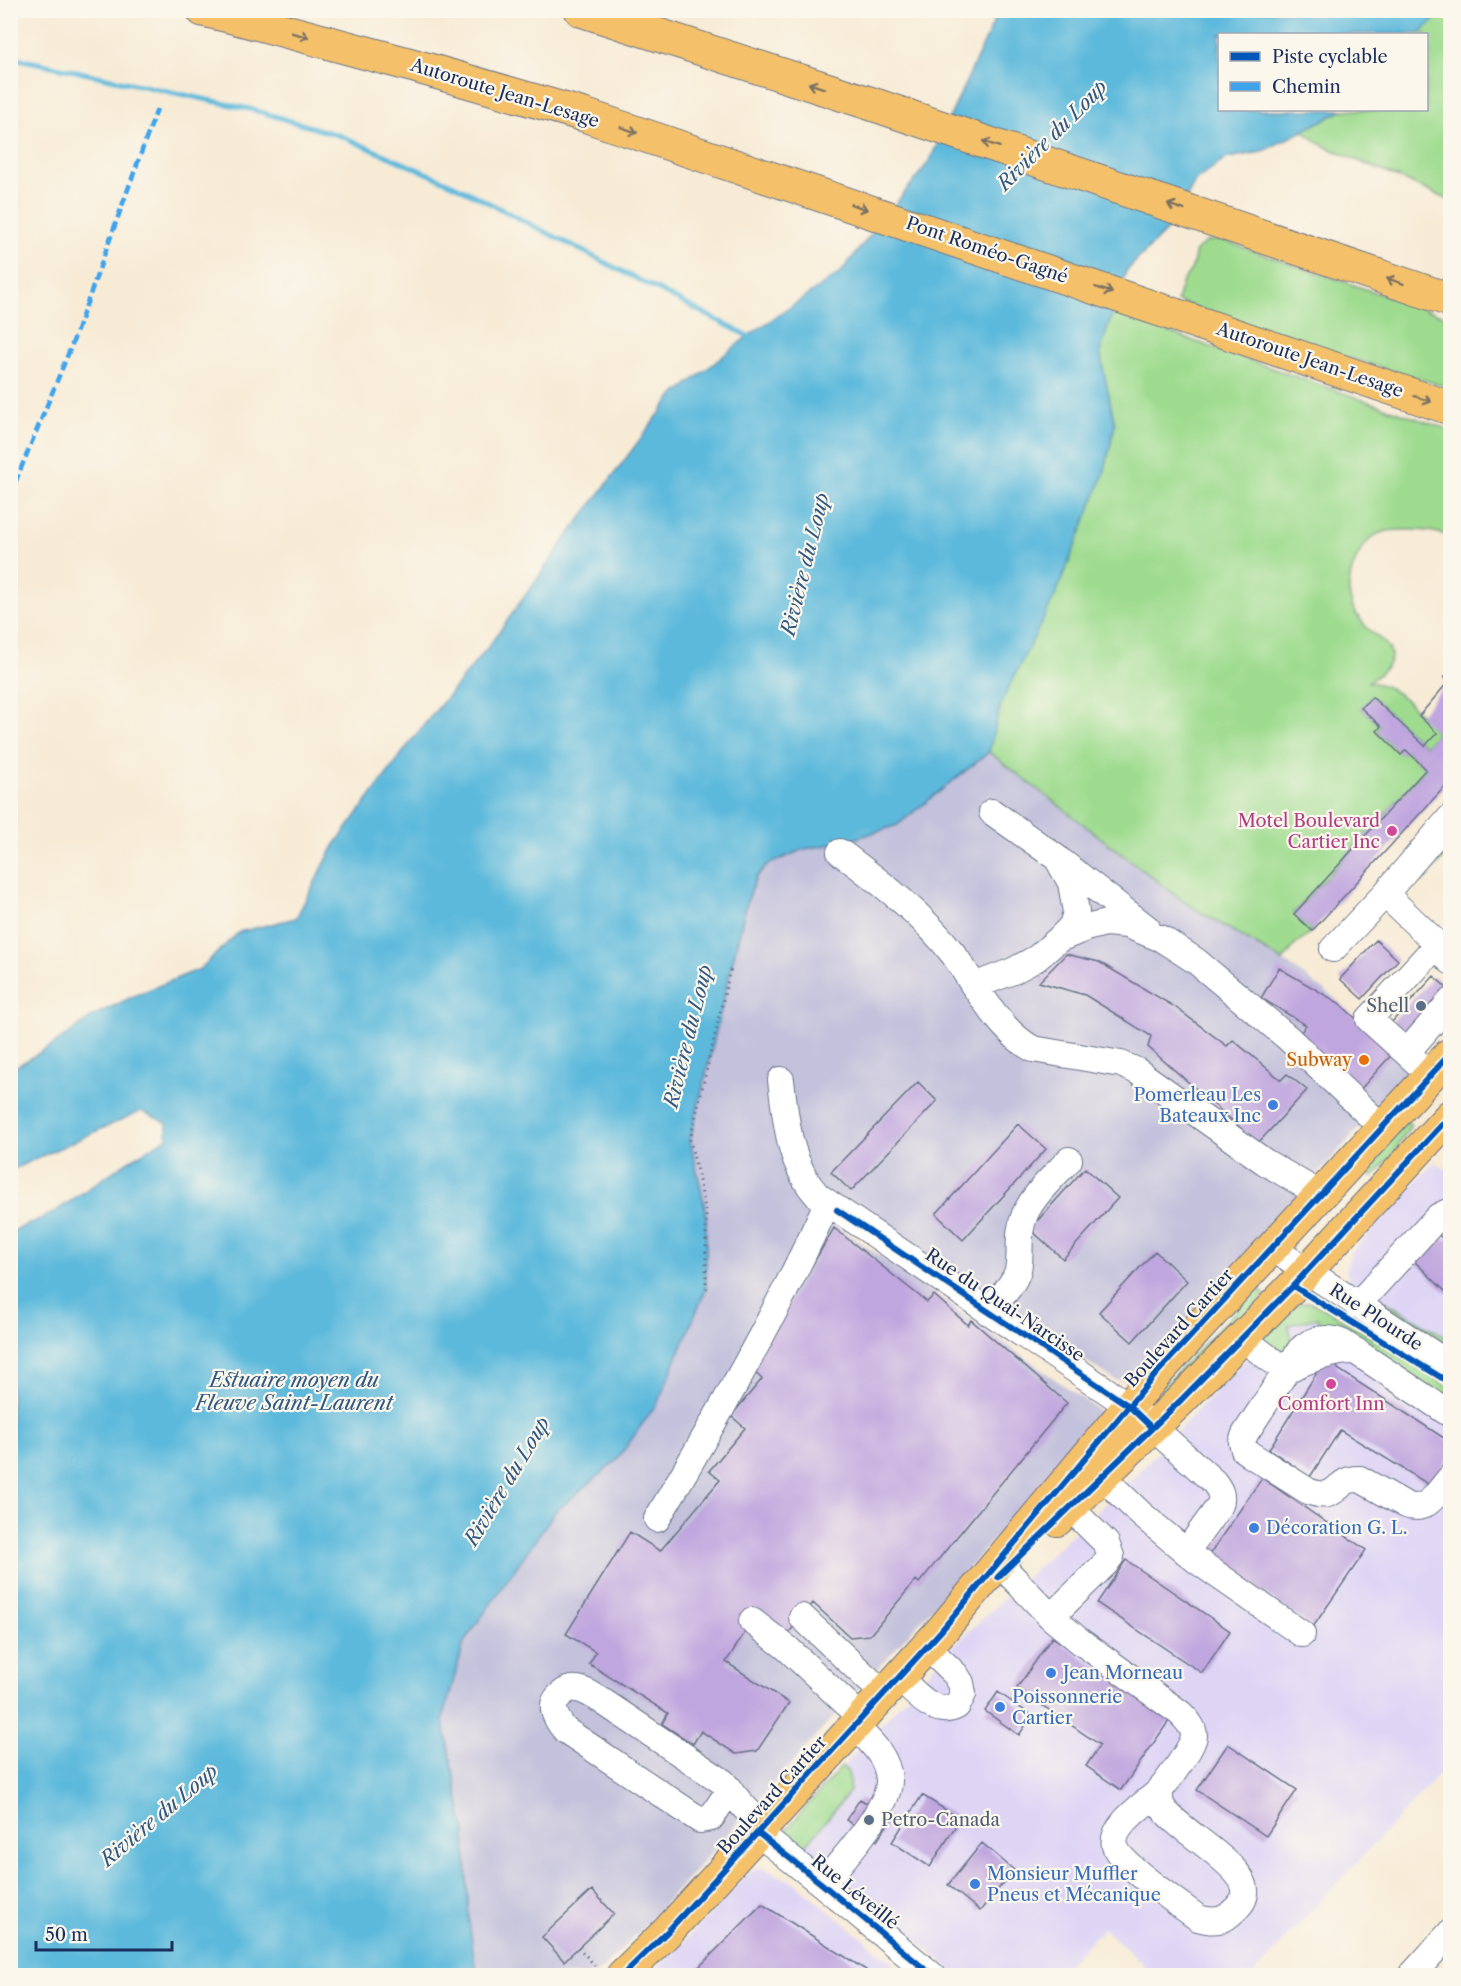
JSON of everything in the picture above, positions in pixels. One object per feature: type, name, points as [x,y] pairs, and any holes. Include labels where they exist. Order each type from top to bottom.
[{"type":"highway","name":"Autoroute Jean-Lesage","points":[[203,10],[415,66],[584,115],[804,189]]},
{"type":"highway","points":[[581,10],[872,104],[1450,300]]},
{"type":"highway","name":"Pont Roméo-Gagné","points":[[804,189],[1169,312]]},
{"type":"highway","name":"Autoroute Jean-Lesage","points":[[1169,312],[1450,408]]},
{"type":"main road","name":"Boulevard Cartier","points":[[622,1976],[668,1931],[1093,1468],[1129,1406],[1155,1375],[1441,1064]]},
{"type":"main road","name":"Boulevard Cartier","points":[[1093,1468],[1152,1428],[1306,1272],[1450,1116]]},
{"type":"street","points":[[992,812],[1057,858],[1162,939],[1196,961],[1258,1012],[1383,1128]]},
{"type":"street","points":[[1333,949],[1385,894],[1450,818]]},
{"type":"street","points":[[840,852],[885,885],[931,929],[953,954],[1002,1024],[1020,1043],[1033,1050],[1121,1064],[1137,1071],[1265,1162],[1321,1195]]},
{"type":"street","points":[[974,986],[1013,971],[1037,958],[1072,926],[1076,912],[1071,883],[1057,858]]},
{"type":"street","points":[[1385,894],[1444,953],[1369,1018],[1407,1053],[1441,1064]]},
{"type":"street","points":[[1059,939],[1106,923],[1127,925],[1162,939]]},
{"type":"street","points":[[1407,1053],[1450,1002]]},
{"type":"street","name":"Rue du Quai-Narcisse","points":[[781,1080],[790,1138],[797,1166],[807,1185],[832,1206],[1129,1406],[1214,1482],[1220,1490],[1222,1498],[1220,1505],[1186,1552]]},
{"type":"street","points":[[988,1312],[1014,1280],[1018,1269],[1020,1228],[1026,1212],[1037,1195],[1069,1160]]},
{"type":"street","points":[[657,1518],[744,1368],[832,1206]]},
{"type":"street","points":[[1357,1305],[1433,1222],[1450,1211]]},
{"type":"street","name":"Rue Plourde","points":[[1272,1248],[1450,1365]]},
{"type":"street","points":[[1242,1338],[1286,1371]]},
{"type":"street","points":[[1450,1414],[1335,1339],[1312,1341],[1300,1350],[1242,1442],[1244,1450],[1251,1455],[1318,1495],[1331,1494],[1353,1478],[1360,1479],[1414,1508],[1427,1504],[1450,1478]]},
{"type":"street","points":[[1093,1468],[1142,1515],[1186,1552],[1302,1634]]},
{"type":"street","points":[[1052,1617],[1111,1556],[1106,1543],[1063,1501]]},
{"type":"street","points":[[1002,1566],[1052,1617],[1081,1642],[1187,1720],[1194,1737],[1190,1746],[1160,1790],[1136,1809],[1122,1826],[1115,1837],[1115,1847],[1121,1857],[1139,1873],[1198,1918],[1210,1921],[1225,1918],[1241,1904],[1245,1894],[1241,1880],[1232,1868],[1163,1809],[1160,1790]]},
{"type":"street","points":[[802,1617],[891,1686],[934,1707],[946,1710],[957,1706],[963,1694],[959,1679],[934,1639]]},
{"type":"street","points":[[752,1622],[787,1648],[859,1722],[876,1747],[889,1778],[885,1801],[849,1853],[822,1884]]},
{"type":"street","name":"Rue Léveillé","points":[[730,1789],[711,1818],[700,1820],[565,1730],[554,1713],[557,1696],[568,1689],[584,1690],[714,1775],[730,1789],[761,1830],[933,1976]]},
{"type":"street","points":[[1411,1976],[1450,1934]]},
{"type":"path","points":[[706,1288],[706,1212],[690,1140],[731,966]]},
{"type":"path","points":[[578,1947],[604,1976]]},
{"type":"shaded area","points":[[989,752],[1187,904],[1283,961],[1331,995],[1411,1070],[1137,1376],[1126,1381],[1115,1380],[843,1203],[832,1223],[1098,1410],[1100,1418],[952,1586],[640,1931],[605,1966],[594,1975],[480,1976],[476,1972],[469,1922],[465,1831],[443,1719],[464,1642],[554,1513],[616,1461],[658,1402],[706,1289],[706,1212],[690,1140],[746,905],[756,877],[769,864],[804,849],[844,842],[897,825]]},
{"type":"shaded area","points":[[1435,1162],[1450,1172],[1450,1347],[1351,1283],[1346,1268],[1355,1248]]},
{"type":"shaded area","points":[[1310,1302],[1333,1313],[1450,1388],[1450,1762],[1252,1975],[1155,1975],[1103,1928],[1057,1975],[958,1975],[785,1831],[948,1651],[1137,1474],[1298,1304]]},
{"type":"shaded area","points":[[759,1868],[795,1883],[893,1963],[885,1975],[650,1976],[749,1872]]},
{"type":"green space","points":[[1218,11],[1450,11],[1450,200],[1322,145],[1303,131],[1261,152],[1227,158],[1196,180],[1169,228],[1126,271],[1113,313],[1450,430],[1450,537],[1434,532],[1412,530],[1390,531],[1374,536],[1357,557],[1349,585],[1351,602],[1356,612],[1366,626],[1386,644],[1391,656],[1386,668],[1368,682],[1389,688],[1398,694],[1437,733],[1425,746],[1372,697],[1361,708],[1381,726],[1377,731],[1401,754],[1406,750],[1426,769],[1294,913],[1312,931],[1294,946],[1283,961],[1187,904],[989,752],[897,825],[844,842],[804,849],[769,864],[756,877],[746,905],[690,1140],[762,799]]},
{"type":"green space","points":[[1222,240],[1450,318],[1450,388],[1296,342],[1177,301],[1183,281],[1192,268],[1196,251],[1206,242]]},
{"type":"green space","points":[[1450,843],[1450,851],[1422,882],[1420,876]]},
{"type":"green space","points":[[1407,1121],[1411,1125],[1394,1153],[1373,1177],[1369,1174],[1390,1140]]},
{"type":"green space","points":[[1258,1288],[1265,1295],[1167,1396],[1160,1390]]},
{"type":"green space","points":[[1384,1301],[1445,1337],[1445,1340],[1441,1341],[1383,1305]]},
{"type":"green space","points":[[1310,1302],[1333,1313],[1450,1388],[1450,1403],[1321,1333],[1318,1318],[1288,1325],[1292,1340],[1286,1349],[1275,1351],[1261,1341],[1292,1307]]},
{"type":"green space","points":[[842,1766],[848,1772],[850,1791],[804,1848],[785,1831]]},
{"type":"water","name":"Estuaire moyen du Fleuve Saint-Laurent","points":[[1002,11],[1444,11],[1420,33],[1218,33],[1218,111],[1341,111],[1261,152],[1227,158],[1196,180],[1169,228],[1126,271],[1100,352],[1115,425],[1104,474],[1056,594],[1001,703],[989,752],[897,825],[844,842],[804,849],[769,864],[756,877],[746,905],[690,1140],[706,1212],[706,1289],[658,1402],[616,1461],[554,1513],[464,1642],[443,1719],[465,1831],[469,1922],[476,1972],[472,1975],[11,1975],[11,1232],[53,1213],[127,1162],[167,1138],[167,1123],[141,1111],[11,1170],[10,1070],[51,1046],[95,1015],[136,995],[200,969],[239,932],[296,918],[334,846],[415,736],[489,646],[671,398],[748,336],[840,273],[929,162],[995,19]]},
{"type":"building","points":[[1450,671],[1450,781],[1312,931],[1294,914],[1426,769],[1406,750],[1401,755],[1377,731],[1381,726],[1361,708],[1372,697],[1425,746],[1437,733],[1419,716],[1448,682],[1444,678]]},
{"type":"building","points":[[1376,940],[1398,960],[1362,999],[1340,979]]},
{"type":"building","points":[[1066,954],[1099,962],[1175,1007],[1227,1046],[1233,1040],[1281,1080],[1287,1074],[1307,1090],[1258,1143],[1148,1047],[1151,1036],[1085,995],[1039,982]]},
{"type":"building","points":[[1279,968],[1339,1003],[1393,1053],[1358,1092],[1299,1035],[1306,1025],[1261,998]]},
{"type":"building","points":[[1434,976],[1447,988],[1403,1036],[1390,1024]]},
{"type":"building","points":[[918,1082],[937,1101],[851,1191],[831,1172]]},
{"type":"building","points":[[1018,1124],[1046,1149],[963,1240],[936,1214]]},
{"type":"building","points":[[1085,1168],[1118,1198],[1063,1259],[1030,1229]]},
{"type":"building","points":[[834,1228],[927,1302],[934,1295],[968,1325],[971,1320],[1067,1403],[919,1583],[916,1580],[870,1635],[850,1637],[813,1603],[787,1635],[756,1615],[726,1662],[789,1703],[757,1751],[736,1754],[701,1731],[693,1744],[662,1724],[668,1713],[589,1664],[596,1652],[566,1634],[630,1532],[660,1551],[720,1480],[709,1471],[745,1428],[731,1416],[762,1379],[751,1369]]},
{"type":"building","points":[[1435,1232],[1446,1241],[1450,1237],[1450,1296],[1411,1258]]},
{"type":"building","points":[[1155,1251],[1187,1281],[1132,1342],[1099,1312]]},
{"type":"building","points":[[1332,1345],[1338,1369],[1450,1442],[1450,1455],[1431,1486],[1340,1430],[1310,1477],[1269,1449],[1316,1374],[1310,1350]]},
{"type":"building","points":[[1262,1478],[1366,1550],[1313,1627],[1209,1555]]},
{"type":"building","points":[[1126,1560],[1230,1631],[1202,1673],[1097,1603]]},
{"type":"building","points":[[1052,1637],[1171,1718],[1121,1790],[1086,1766],[1100,1745],[1017,1688]]},
{"type":"building","points":[[998,1692],[1032,1716],[1019,1735],[985,1711]]},
{"type":"building","points":[[1228,1744],[1297,1790],[1266,1836],[1197,1790]]},
{"type":"building","points":[[922,1795],[960,1819],[930,1867],[892,1842]]},
{"type":"building","points":[[860,1799],[891,1819],[877,1841],[846,1820]]},
{"type":"building","points":[[982,1843],[1014,1870],[980,1911],[948,1885]]},
{"type":"building","points":[[592,1890],[614,1914],[564,1961],[542,1937]]},
{"type":"building","points":[[762,1904],[866,1970],[862,1976],[697,1976],[694,1972]]},
{"type":"waterway","points":[[10,57],[254,110],[341,136],[454,185],[748,336]]},
{"type":"marked path","points":[[10,495],[71,347],[157,109]]},
{"type":"cycle path","points":[[622,1976],[668,1931],[941,1631],[1155,1375],[1450,1054]]},
{"type":"cycle path","points":[[998,1577],[1181,1400],[1293,1286],[1450,1116]]},
{"type":"cycle path","points":[[837,1210],[1129,1406],[1152,1428]]},
{"type":"cycle path","points":[[1293,1286],[1450,1383]]},
{"type":"cycle path","points":[[758,1833],[933,1976]]},
{"type":"place","name":"Motel Boulevard Cartier Inc","points":[[1392,831]]},
{"type":"place","name":"Shell","points":[[1421,1006]]},
{"type":"place","name":"Subway","points":[[1364,1060]]},
{"type":"place","name":"Pomerleau Les Bateaux Inc","points":[[1273,1105]]},
{"type":"place","name":"Comfort Inn","points":[[1331,1384]]},
{"type":"place","name":"Décoration G. L.","points":[[1254,1528]]},
{"type":"place","name":"Jean Morneau","points":[[1051,1673]]},
{"type":"place","name":"Poissonnerie Cartier","points":[[1000,1707]]},
{"type":"place","name":"Petro-Canada","points":[[869,1820]]},
{"type":"place","name":"Monsieur Muffler Pneus et Mécanique","points":[[975,1884]]},
{"type":"water label","name":"Rivière du Loup","points":[[1052,135]]},
{"type":"water label","name":"Rivière du Loup","points":[[805,564]]},
{"type":"water label","name":"Rivière du Loup","points":[[688,1036]]},
{"type":"water label","name":"Rivière du Loup","points":[[507,1481]]},
{"type":"water label","name":"Rivière du Loup","points":[[159,1815]]}]
